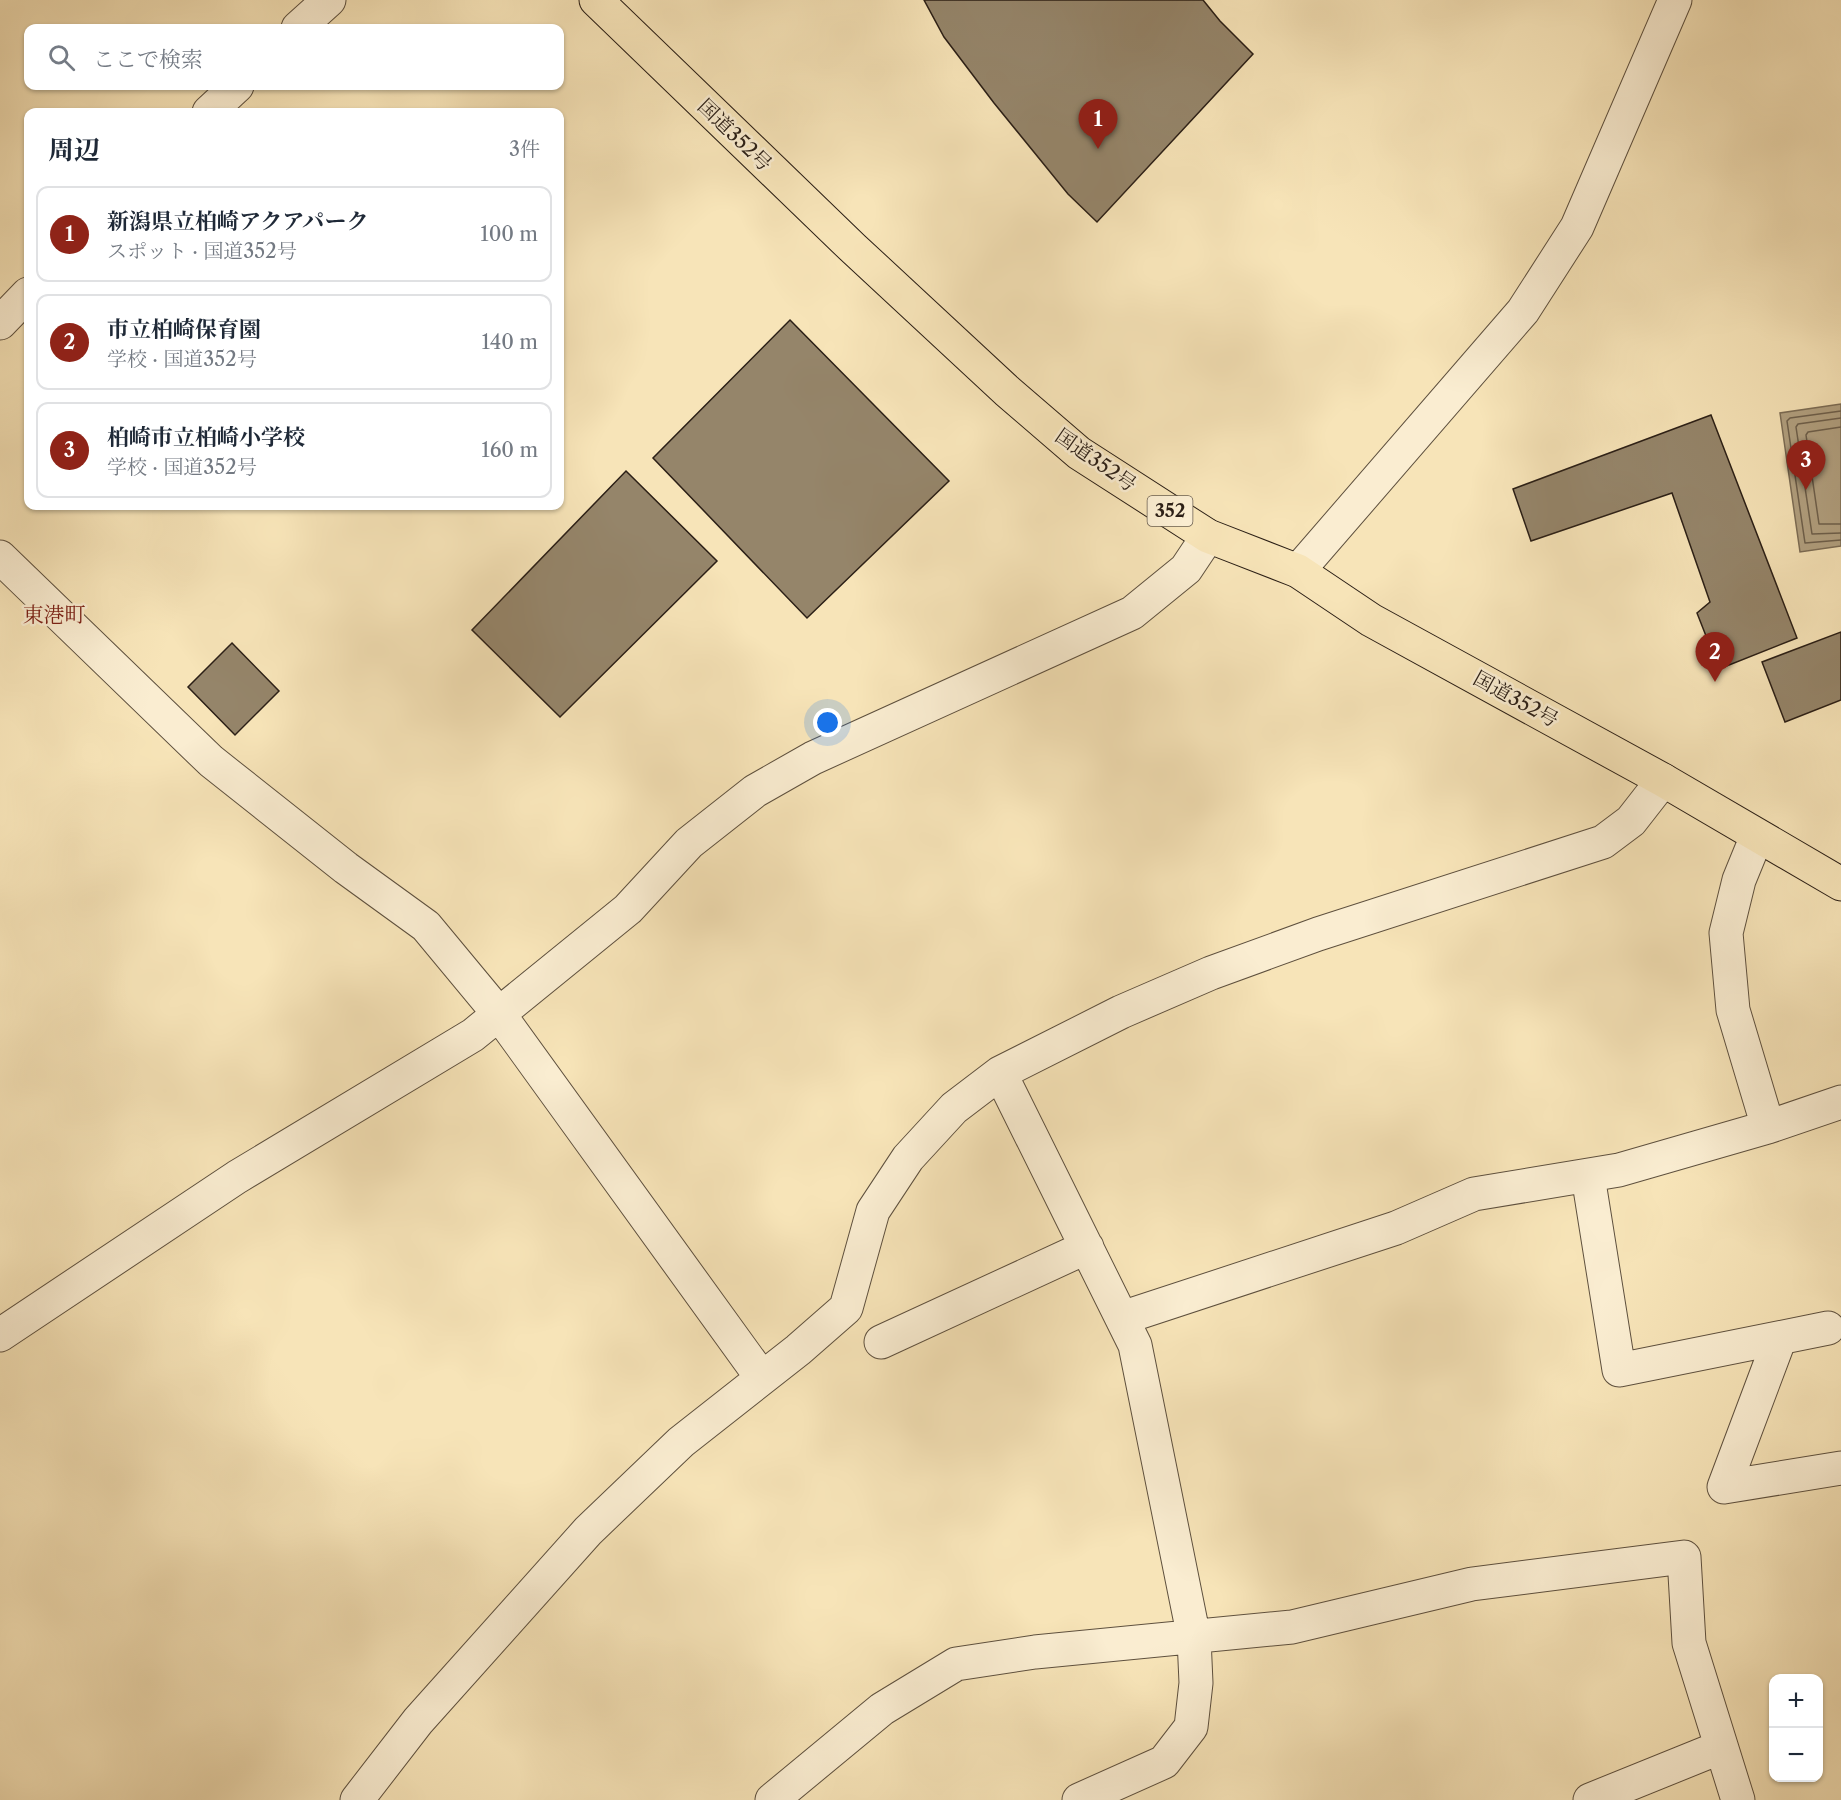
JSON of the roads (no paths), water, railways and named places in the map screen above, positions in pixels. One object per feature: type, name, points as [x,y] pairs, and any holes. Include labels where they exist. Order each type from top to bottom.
[{"type":"highway","name":"国道352号","points":[[596,0],[854,248],[1007,391],[1079,453],[1208,536],[1298,571],[1371,620],[1663,780],[1841,884]]},
{"type":"street","points":[[302,24],[329,0]]},
{"type":"street","points":[[1298,571],[1529,301],[1577,227],[1676,0]]},
{"type":"street","points":[[213,108],[233,90]]},
{"type":"street","points":[[0,323],[24,298]]},
{"type":"street","points":[[0,1335],[237,1177],[473,1035],[628,909],[689,843],[755,791],[813,758],[1132,613],[1186,569],[1208,536]]},
{"type":"street","points":[[0,556],[211,761],[346,868],[426,926],[500,1014],[762,1378]]},
{"type":"street","points":[[357,1800],[418,1721],[588,1531],[681,1442],[846,1308],[873,1211],[908,1158],[954,1108],[1000,1073],[1121,1012],[1211,973],[1318,934],[1603,842],[1631,821],[1663,780]]},
{"type":"street","points":[[1757,836],[1740,880],[1726,933],[1733,1010],[1768,1127]]},
{"type":"street","points":[[1000,1073],[1136,1345],[1194,1638],[1196,1683],[1191,1727],[1164,1762],[1080,1800]]},
{"type":"street","points":[[1122,1317],[1396,1228],[1473,1194],[1619,1170],[1768,1127],[1841,1102]]},
{"type":"street","points":[[1588,1176],[1619,1370],[1828,1328]]},
{"type":"street","points":[[881,1342],[1087,1247]]},
{"type":"street","points":[[1780,1338],[1724,1487],[1841,1468]]},
{"type":"street","points":[[772,1800],[882,1708],[956,1664],[1035,1652],[1292,1627],[1472,1584],[1684,1557],[1689,1643],[1738,1800]]},
{"type":"street","points":[[1590,1800],[1721,1747]]},
{"type":"water","points":[[1841,404],[1841,546],[1800,552],[1780,413]]},
{"type":"place","name":"新潟県立柏崎アクアパーク","points":[[1098,149]]},
{"type":"place","name":"柏崎市立柏崎小学校","points":[[1806,490]]},
{"type":"place","name":"市立柏崎保育園","points":[[1715,682]]},
{"type":"district","name":"東港町","points":[[54,614]]}]
